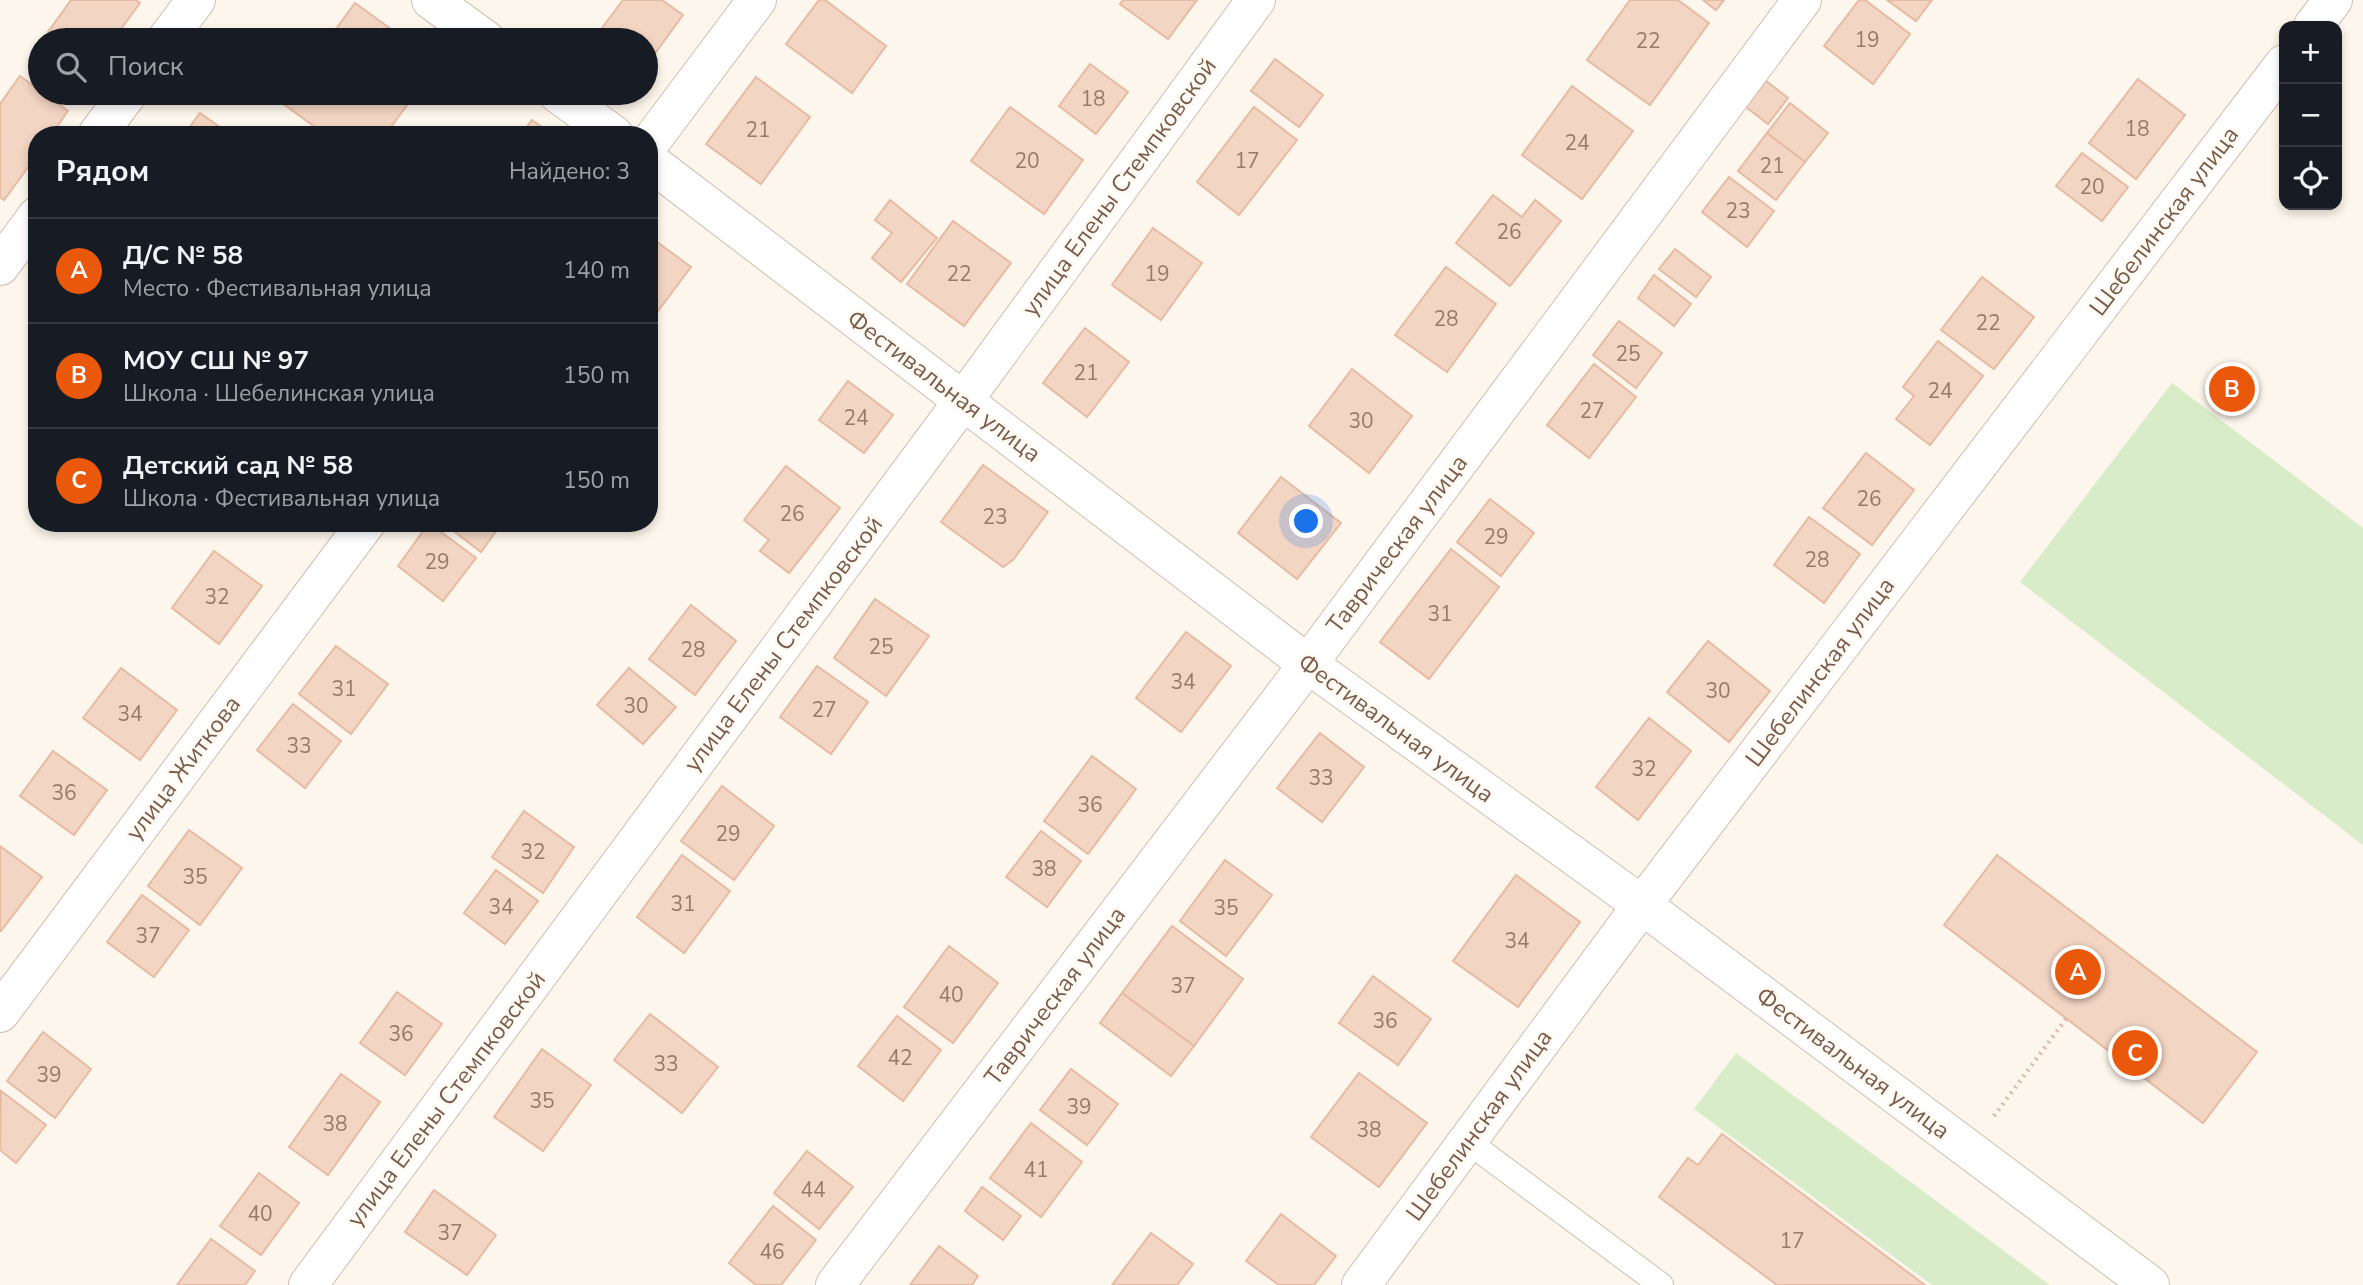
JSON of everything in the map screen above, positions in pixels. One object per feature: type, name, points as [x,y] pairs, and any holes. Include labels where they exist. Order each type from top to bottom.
[{"type":"street","points":[[175,28],[196,0]]},
{"type":"street","points":[[431,0],[470,28]]},
{"type":"street","points":[[658,132],[757,0]]},
{"type":"street","name":"улица Елены Стемпковской","points":[[308,1285],[963,401],[1256,0]]},
{"type":"street","name":"Таврическая улица","points":[[835,1285],[1308,664],[1802,0]]},
{"type":"street","points":[[2317,21],[2333,0]]},
{"type":"street","name":"Шебелинская улица","points":[[1361,1285],[1642,905],[2279,71]]},
{"type":"street","points":[[104,126],[119,105]]},
{"type":"street","points":[[573,105],[602,126]]},
{"type":"street","name":"Фестивальная улица","points":[[658,168],[1308,664],[1642,905],[2150,1285]]},
{"type":"street","points":[[0,266],[28,228]]},
{"type":"street","name":"улица Житкова","points":[[0,1013],[359,532]]},
{"type":"lane","points":[[1467,1141],[1661,1285]]},
{"type":"path","points":[[1969,1150],[2066,1019]]},
{"type":"green space","points":[[2172,383],[2363,528],[2363,845],[2020,582]]},
{"type":"green space","points":[[1736,1053],[2050,1285],[1932,1285],[1694,1109]]},
{"type":"building","points":[[71,0],[136,0],[140,3],[122,28],[51,28]]},
{"type":"building","points":[[623,0],[662,0],[683,15],[658,49],[658,28],[602,28]]},
{"type":"building","points":[[819,0],[825,0],[886,46],[852,93],[786,44]]},
{"type":"building","points":[[1123,0],[1197,0],[1168,39],[1120,4]]},
{"type":"building","points":[[1630,0],[1678,0],[1709,23],[1650,105],[1587,60]]},
{"type":"building","points":[[1703,0],[1724,0],[1716,10]]},
{"type":"building","points":[[1859,0],[1865,0],[1910,34],[1873,84],[1824,46]]},
{"type":"building","points":[[1887,0],[1932,0],[1916,21]]},
{"type":"building","points":[[355,3],[389,28],[337,28]]},
{"type":"building","points":[[1275,59],[1323,95],[1299,127],[1251,91]]},
{"type":"building","points":[[1090,64],[1128,92],[1096,134],[1059,106]]},
{"type":"building","points":[[20,76],[28,82],[28,105],[60,105],[68,111],[57,126],[28,126],[28,167],[4,200],[0,197],[0,104]]},
{"type":"building","points":[[756,77],[810,117],[761,184],[706,144]]},
{"type":"building","points":[[2138,79],[2185,115],[2136,179],[2089,143]]},
{"type":"building","points":[[1766,81],[1788,98],[1768,124],[1746,107]]},
{"type":"building","points":[[1572,86],[1633,131],[1582,199],[1522,155]]},
{"type":"building","points":[[1790,103],[1828,133],[1805,162],[1767,133]]},
{"type":"building","points":[[285,105],[407,105],[392,126],[314,126]]},
{"type":"building","points":[[1010,107],[1083,160],[1044,214],[971,161]]},
{"type":"building","points":[[1254,107],[1297,140],[1239,215],[1197,182]]},
{"type":"building","points":[[200,113],[218,126],[191,126]]},
{"type":"building","points":[[532,120],[540,126],[528,126]]},
{"type":"building","points":[[1767,133],[1805,162],[1776,200],[1738,171]]},
{"type":"building","points":[[2082,153],[2128,187],[2102,221],[2056,186]]},
{"type":"building","points":[[1729,177],[1774,211],[1747,247],[1702,212]]},
{"type":"building","points":[[1493,195],[1522,217],[1535,200],[1561,221],[1510,286],[1456,243]]},
{"type":"building","points":[[890,200],[937,238],[901,282],[872,258],[892,233],[875,220]]},
{"type":"building","points":[[953,221],[1011,263],[964,326],[907,284]]},
{"type":"building","points":[[1153,228],[1202,263],[1161,320],[1112,285]]},
{"type":"building","points":[[658,243],[691,267],[658,311]]},
{"type":"building","points":[[1675,249],[1711,277],[1696,297],[1659,269]]},
{"type":"building","points":[[1446,267],[1496,304],[1447,372],[1395,335]]},
{"type":"building","points":[[1654,275],[1691,304],[1674,326],[1638,298]]},
{"type":"building","points":[[1982,277],[2034,317],[1994,369],[1941,330]]},
{"type":"building","points":[[1619,321],[1662,353],[1636,388],[1593,355]]},
{"type":"building","points":[[1085,328],[1129,362],[1087,417],[1043,383]]},
{"type":"building","points":[[1938,341],[1983,376],[1930,445],[1896,419],[1914,396],[1903,387]]},
{"type":"building","points":[[1594,364],[1636,397],[1589,458],[1547,425]]},
{"type":"building","points":[[1352,369],[1412,416],[1369,473],[1309,426]]},
{"type":"building","points":[[848,381],[893,415],[864,453],[819,420]]},
{"type":"building","points":[[1866,453],[1914,490],[1872,545],[1823,508]]},
{"type":"building","points":[[983,465],[1048,512],[1013,560],[1003,567],[941,522]]},
{"type":"building","points":[[786,466],[840,508],[789,573],[760,551],[769,540],[744,520]]},
{"type":"building","points":[[1281,477],[1341,523],[1297,579],[1238,533]]},
{"type":"building","points":[[1490,499],[1534,533],[1501,576],[1457,542]]},
{"type":"building","points":[[1809,517],[1860,554],[1824,603],[1774,565]]},
{"type":"building","points":[[423,532],[441,532],[476,558],[443,601],[398,566]]},
{"type":"building","points":[[455,532],[495,532],[481,552]]},
{"type":"building","points":[[1451,549],[1499,587],[1429,679],[1380,642]]},
{"type":"building","points":[[214,551],[262,586],[219,644],[172,608]]},
{"type":"building","points":[[875,599],[929,636],[886,696],[834,658]]},
{"type":"building","points":[[691,605],[736,641],[695,695],[649,659]]},
{"type":"building","points":[[1186,632],[1231,666],[1181,732],[1136,698]]},
{"type":"building","points":[[1708,641],[1770,691],[1729,742],[1667,692]]},
{"type":"building","points":[[336,646],[388,684],[351,734],[299,694]]},
{"type":"building","points":[[817,666],[868,702],[831,754],[780,717]]},
{"type":"building","points":[[121,668],[177,710],[140,760],[83,718]]},
{"type":"building","points":[[629,668],[676,707],[643,744],[597,705]]},
{"type":"building","points":[[293,704],[341,741],[305,788],[257,750]]},
{"type":"building","points":[[1649,718],[1691,751],[1638,820],[1596,787]]},
{"type":"building","points":[[1320,733],[1364,767],[1322,822],[1277,788]]},
{"type":"building","points":[[53,751],[107,790],[74,835],[20,796]]},
{"type":"building","points":[[1092,756],[1136,789],[1088,854],[1044,821]]},
{"type":"building","points":[[722,786],[774,826],[734,880],[681,841]]},
{"type":"building","points":[[524,811],[574,847],[543,893],[492,857]]},
{"type":"building","points":[[189,830],[242,868],[200,925],[148,886]]},
{"type":"building","points":[[1041,831],[1081,861],[1047,907],[1006,877]]},
{"type":"building","points":[[0,846],[42,877],[1,931],[0,931]]},
{"type":"building","points":[[682,855],[730,891],[684,953],[637,917]]},
{"type":"building","points":[[1997,855],[2257,1052],[2203,1123],[1944,925]]},
{"type":"building","points":[[1225,860],[1272,895],[1226,956],[1180,921]]},
{"type":"building","points":[[496,870],[538,901],[505,944],[464,913]]},
{"type":"building","points":[[1516,875],[1580,922],[1518,1007],[1453,961]]},
{"type":"building","points":[[142,895],[189,930],[154,977],[107,942]]},
{"type":"building","points":[[1172,926],[1243,979],[1194,1046],[1122,993]]},
{"type":"building","points":[[949,946],[998,983],[953,1043],[904,1007]]},
{"type":"building","points":[[1373,976],[1431,1019],[1398,1065],[1339,1023]]},
{"type":"building","points":[[397,992],[442,1024],[405,1075],[360,1043]]},
{"type":"building","points":[[1122,993],[1194,1046],[1171,1076],[1100,1023]]},
{"type":"building","points":[[650,1014],[718,1067],[682,1113],[614,1060]]},
{"type":"building","points":[[897,1016],[941,1050],[903,1101],[858,1066]]},
{"type":"building","points":[[43,1032],[91,1069],[55,1118],[7,1081]]},
{"type":"building","points":[[542,1049],[591,1085],[543,1151],[494,1117]]},
{"type":"building","points":[[1071,1069],[1118,1104],[1087,1145],[1040,1110]]},
{"type":"building","points":[[1359,1073],[1427,1123],[1379,1187],[1311,1137]]},
{"type":"building","points":[[341,1074],[380,1102],[328,1175],[289,1147]]},
{"type":"building","points":[[1,1091],[46,1125],[16,1163],[0,1150]]},
{"type":"building","points":[[1031,1123],[1082,1162],[1041,1217],[990,1178]]},
{"type":"building","points":[[1722,1134],[1925,1285],[1777,1285],[1659,1197],[1688,1158],[1698,1165]]},
{"type":"building","points":[[807,1151],[853,1187],[819,1229],[774,1193]]},
{"type":"building","points":[[259,1173],[299,1203],[261,1255],[220,1226]]},
{"type":"building","points":[[982,1187],[1021,1216],[1003,1240],[965,1211]]},
{"type":"building","points":[[434,1190],[496,1235],[467,1275],[405,1232]]},
{"type":"building","points":[[773,1206],[816,1240],[781,1285],[756,1285],[729,1263]]},
{"type":"building","points":[[1281,1214],[1336,1256],[1314,1285],[1279,1285],[1246,1261]]},
{"type":"building","points":[[1151,1233],[1193,1264],[1177,1285],[1112,1285]]},
{"type":"building","points":[[211,1239],[255,1271],[245,1285],[177,1285]]},
{"type":"building","points":[[939,1246],[978,1276],[972,1285],[910,1285]]},
{"type":"place","name":"МОУ СШ № 97","points":[[2232,389]]},
{"type":"place","name":"Д/С № 58","points":[[2078,972]]},
{"type":"place","name":"Детский сад № 58","points":[[2135,1053]]}]
